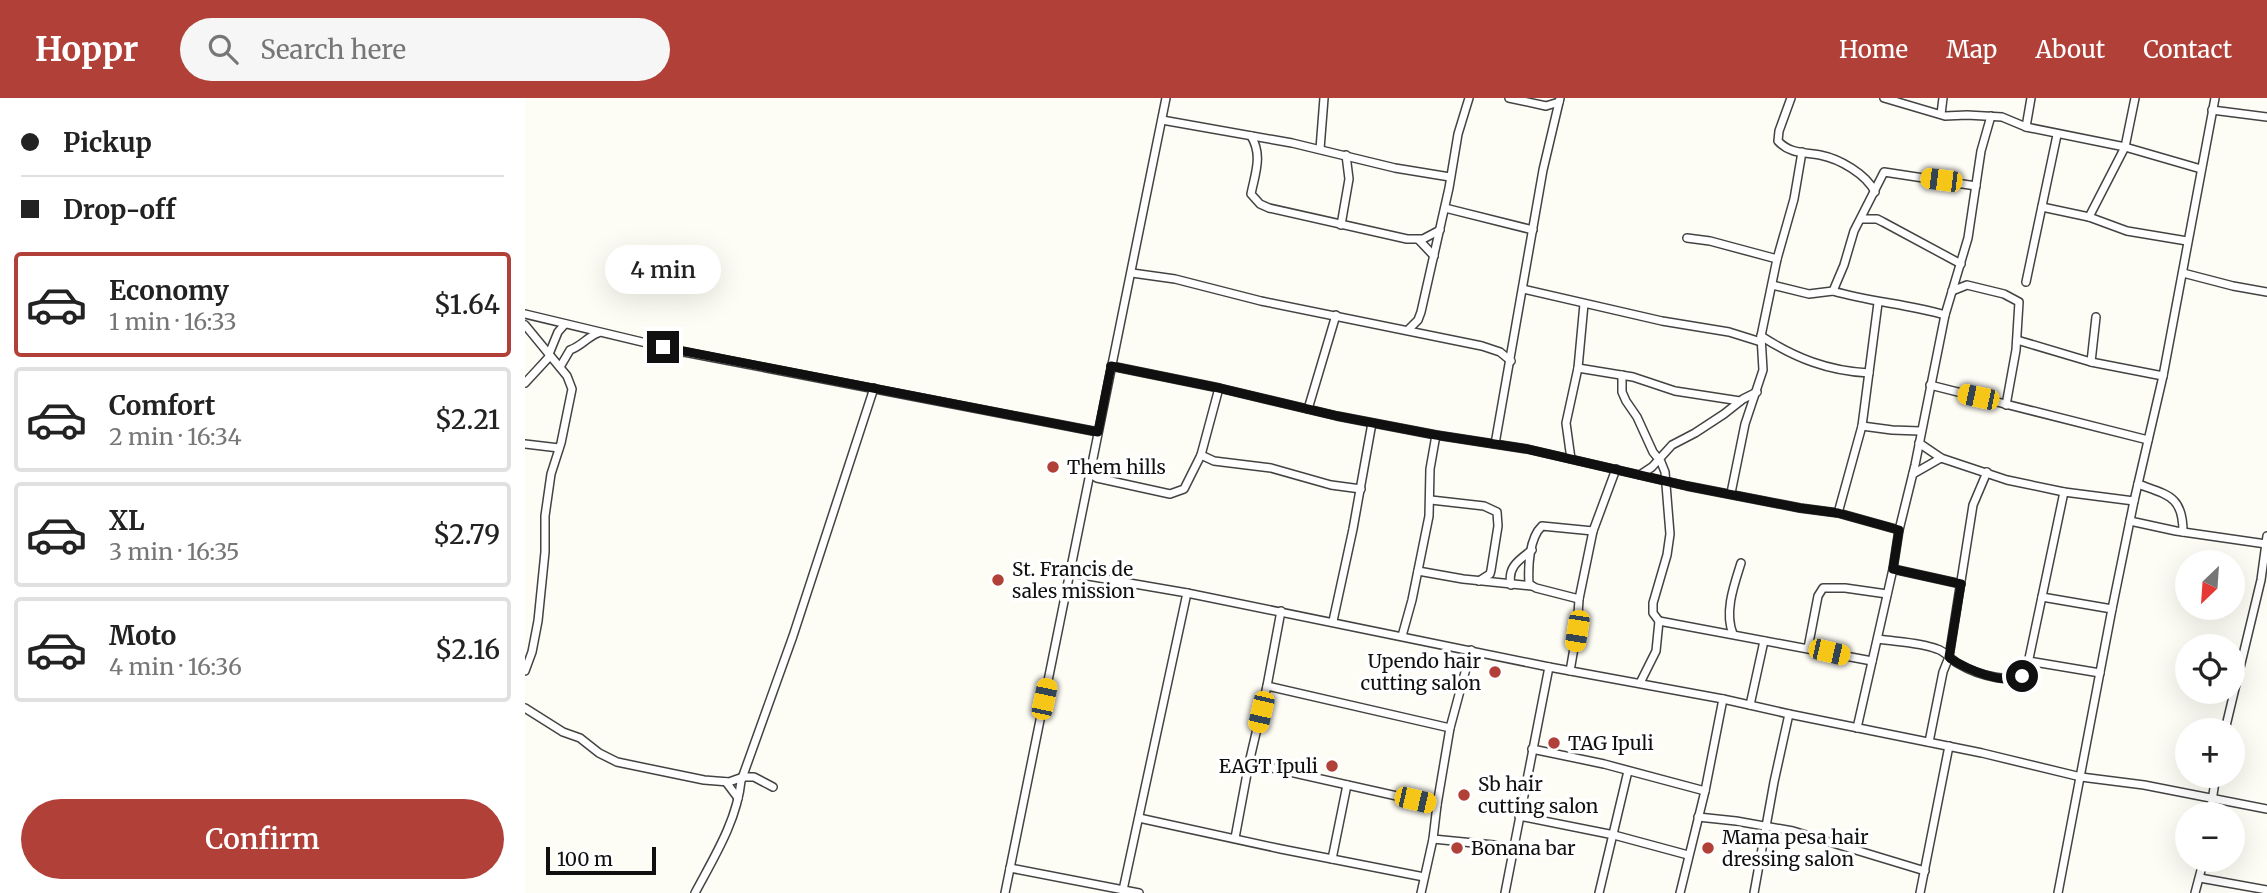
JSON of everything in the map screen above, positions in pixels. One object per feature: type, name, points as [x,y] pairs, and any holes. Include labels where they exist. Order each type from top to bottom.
[{"type":"street","points":[[1005,893],[1166,98]]},
{"type":"street","points":[[1320,149],[1324,98]]},
{"type":"street","points":[[1427,333],[1420,316],[1445,208],[1458,134],[1469,98]]},
{"type":"street","points":[[1509,98],[1542,106],[1560,100]]},
{"type":"street","points":[[1791,98],[1778,141],[1794,152],[1836,160],[1865,179],[1875,192]]},
{"type":"street","points":[[1884,98],[1952,117],[1991,116],[2010,120],[2057,135],[2125,147],[2201,169]]},
{"type":"street","points":[[1941,114],[1943,98]]},
{"type":"street","points":[[2026,127],[2031,98]]},
{"type":"street","points":[[2089,217],[2125,147],[2135,98]]},
{"type":"street","points":[[2058,893],[2099,673],[2163,376],[2215,98]]},
{"type":"street","points":[[1495,444],[1543,170],[1560,100]]},
{"type":"street","points":[[2212,110],[2267,117]]},
{"type":"street","points":[[1857,728],[1945,315],[1968,238],[1981,151],[1991,116]]},
{"type":"street","points":[[1162,120],[1320,149],[1395,168],[1450,177]]},
{"type":"street","points":[[2026,282],[2057,135]]},
{"type":"street","points":[[1251,136],[1258,152],[1251,194],[1260,204],[1281,212],[1408,239],[1419,240],[1440,230]]},
{"type":"street","points":[[1731,493],[1745,424],[1763,370],[1761,339],[1777,259],[1794,200],[1802,152]]},
{"type":"street","points":[[1341,225],[1349,179],[1346,155]]},
{"type":"street","points":[[1833,291],[1854,231],[1882,174],[1887,171],[1976,186]]},
{"type":"street","points":[[2042,207],[2089,217],[2127,231],[2187,241]]},
{"type":"street","points":[[1445,208],[1533,230]]},
{"type":"street","points":[[1861,219],[1877,219],[1961,264]]},
{"type":"street","points":[[1687,239],[1710,241],[1777,259]]},
{"type":"street","points":[[1419,240],[1434,256]]},
{"type":"street","points":[[1132,273],[1175,279],[1261,300],[1427,333],[1494,349],[1511,361]]},
{"type":"street","points":[[2183,273],[2267,292]]},
{"type":"street","points":[[1772,285],[1809,294],[1833,291],[1878,303],[1893,303],[1945,315]]},
{"type":"street","points":[[1952,291],[1966,285],[2004,294],[2019,302],[2017,340],[2006,405]]},
{"type":"street","points":[[1523,289],[1584,304],[1761,339],[1804,360],[1842,370],[1869,373]]},
{"type":"street","points":[[1838,513],[1862,426],[1878,303]]},
{"type":"street","points":[[1571,459],[1566,423],[1578,368],[1584,304]]},
{"type":"street","points":[[525,314],[684,352],[1098,432]]},
{"type":"street","points":[[1308,409],[1336,315]]},
{"type":"street","points":[[1409,329],[1420,316]]},
{"type":"street","points":[[2091,362],[2096,317]]},
{"type":"street","points":[[525,383],[549,355],[558,332],[565,324]]},
{"type":"street","points":[[525,325],[567,376],[572,389],[551,474],[545,516],[545,552],[538,621],[525,671]]},
{"type":"street","points":[[560,368],[570,350],[581,346],[587,338],[599,332]]},
{"type":"street","points":[[2017,340],[2091,362],[2163,376]]},
{"type":"street","points":[[1111,366],[1372,423],[1495,444],[1664,481],[1838,513],[1899,530]]},
{"type":"street","points":[[1578,368],[1622,375],[1675,391],[1740,401]]},
{"type":"street","points":[[1622,375],[1622,392],[1626,401],[1664,468],[1670,534],[1653,610],[1659,621],[1655,654],[1640,683]]},
{"type":"street","points":[[1930,385],[2148,440]]},
{"type":"street","points":[[695,893],[716,853],[738,798],[874,388]]},
{"type":"street","points":[[1089,473],[1097,478],[1170,494],[1178,492],[1187,486],[1201,455],[1219,388]]},
{"type":"street","points":[[1639,475],[1660,460],[1672,445],[1756,392]]},
{"type":"street","points":[[1333,621],[1372,423]]},
{"type":"street","points":[[1862,426],[1920,431]]},
{"type":"street","points":[[1402,636],[1431,500],[1430,470],[1436,435]]},
{"type":"street","points":[[1919,443],[1941,458],[2007,480],[2064,492],[2134,501]]},
{"type":"street","points":[[525,444],[559,448]]},
{"type":"street","points":[[1201,455],[1214,461],[1271,468],[1331,485],[1361,489]]},
{"type":"street","points":[[1913,474],[1941,458]]},
{"type":"street","points":[[1570,671],[1579,599],[1593,531],[1616,469]]},
{"type":"street","points":[[1929,742],[1943,672],[1949,657],[1973,505],[1987,472]]},
{"type":"street","points":[[2138,484],[2159,491],[2176,501],[2182,513],[2183,532]]},
{"type":"street","points":[[1878,639],[1934,648],[1968,669],[2008,678],[2018,679],[2022,676],[2026,672],[2064,492]]},
{"type":"street","points":[[1431,500],[1484,506],[1494,508],[1497,512],[1498,526],[1490,574],[1479,581]]},
{"type":"street","points":[[2130,521],[2183,532],[2266,542],[2261,580],[2228,718]]},
{"type":"street","points":[[1532,586],[1529,580],[1534,538],[1542,526],[1593,531]]},
{"type":"street","points":[[1511,585],[1513,567],[1532,550]]},
{"type":"street","points":[[1733,634],[1729,620],[1730,610],[1741,563]]},
{"type":"street","points":[[1893,569],[1961,584]]},
{"type":"street","points":[[1418,571],[1532,586],[1579,599]]},
{"type":"street","points":[[1071,573],[1333,621],[1549,667],[1723,699],[1949,746],[2081,777],[2144,785],[2267,809]]},
{"type":"street","points":[[1808,648],[1818,596],[1823,588],[1887,594]]},
{"type":"street","points":[[1123,890],[1187,593]]},
{"type":"street","points":[[2042,597],[2112,609]]},
{"type":"street","points":[[1235,838],[1281,611]]},
{"type":"street","points":[[1659,621],[1873,661]]},
{"type":"street","points":[[1750,705],[1764,641]]},
{"type":"street","points":[[1421,893],[1433,839],[1450,728],[1471,650]]},
{"type":"street","points":[[2028,661],[2099,673]]},
{"type":"street","points":[[1507,893],[1512,850],[1549,667]]},
{"type":"street","points":[[1267,686],[1450,728]]},
{"type":"street","points":[[1680,893],[1705,791],[1723,699]]},
{"type":"street","points":[[525,708],[617,762],[690,778],[726,782],[754,777],[773,787]]},
{"type":"street","points":[[1754,893],[1789,714]]},
{"type":"street","points":[[1920,893],[1949,746]]},
{"type":"street","points":[[1532,749],[1572,756],[1705,791]]},
{"type":"street","points":[[1249,763],[1437,805]]},
{"type":"street","points":[[1599,893],[1628,771]]},
{"type":"street","points":[[726,782],[738,798]]},
{"type":"street","points":[[1332,859],[1347,785]]},
{"type":"street","points":[[2212,802],[2214,788]]},
{"type":"street","points":[[1519,816],[1614,835],[1688,855]]},
{"type":"street","points":[[1698,817],[1767,826],[1924,871]]},
{"type":"street","points":[[1139,818],[1424,877]]},
{"type":"street","points":[[1433,839],[1494,845],[1512,850]]},
{"type":"street","points":[[1010,868],[1139,893]]},
{"type":"street","points":[[2195,893],[2201,872]]},
{"type":"street","points":[[2200,878],[2267,890]]},
{"type":"place","name":"Them hills","points":[[1053,467]]},
{"type":"place","name":"St. Francis de sales mission","points":[[998,580]]},
{"type":"place","name":"Upendo hair cutting salon","points":[[1495,672]]},
{"type":"place","name":"TAG Ipuli","points":[[1554,743]]},
{"type":"place","name":"EAGT Ipuli","points":[[1332,766]]},
{"type":"place","name":"Sb hair cutting salon","points":[[1464,795]]},
{"type":"place","name":"Bonana bar","points":[[1457,848]]},
{"type":"place","name":"Mama pesa hair dressing salon","points":[[1708,848]]},
{"type":"route","points":[[663,347],[1098,432],[1111,366],[1337,416],[1527,449],[1687,486],[1838,513],[1899,530],[1893,569],[1961,584],[1949,657],[1951,659],[1977,672],[2018,679],[2022,676]]}]
